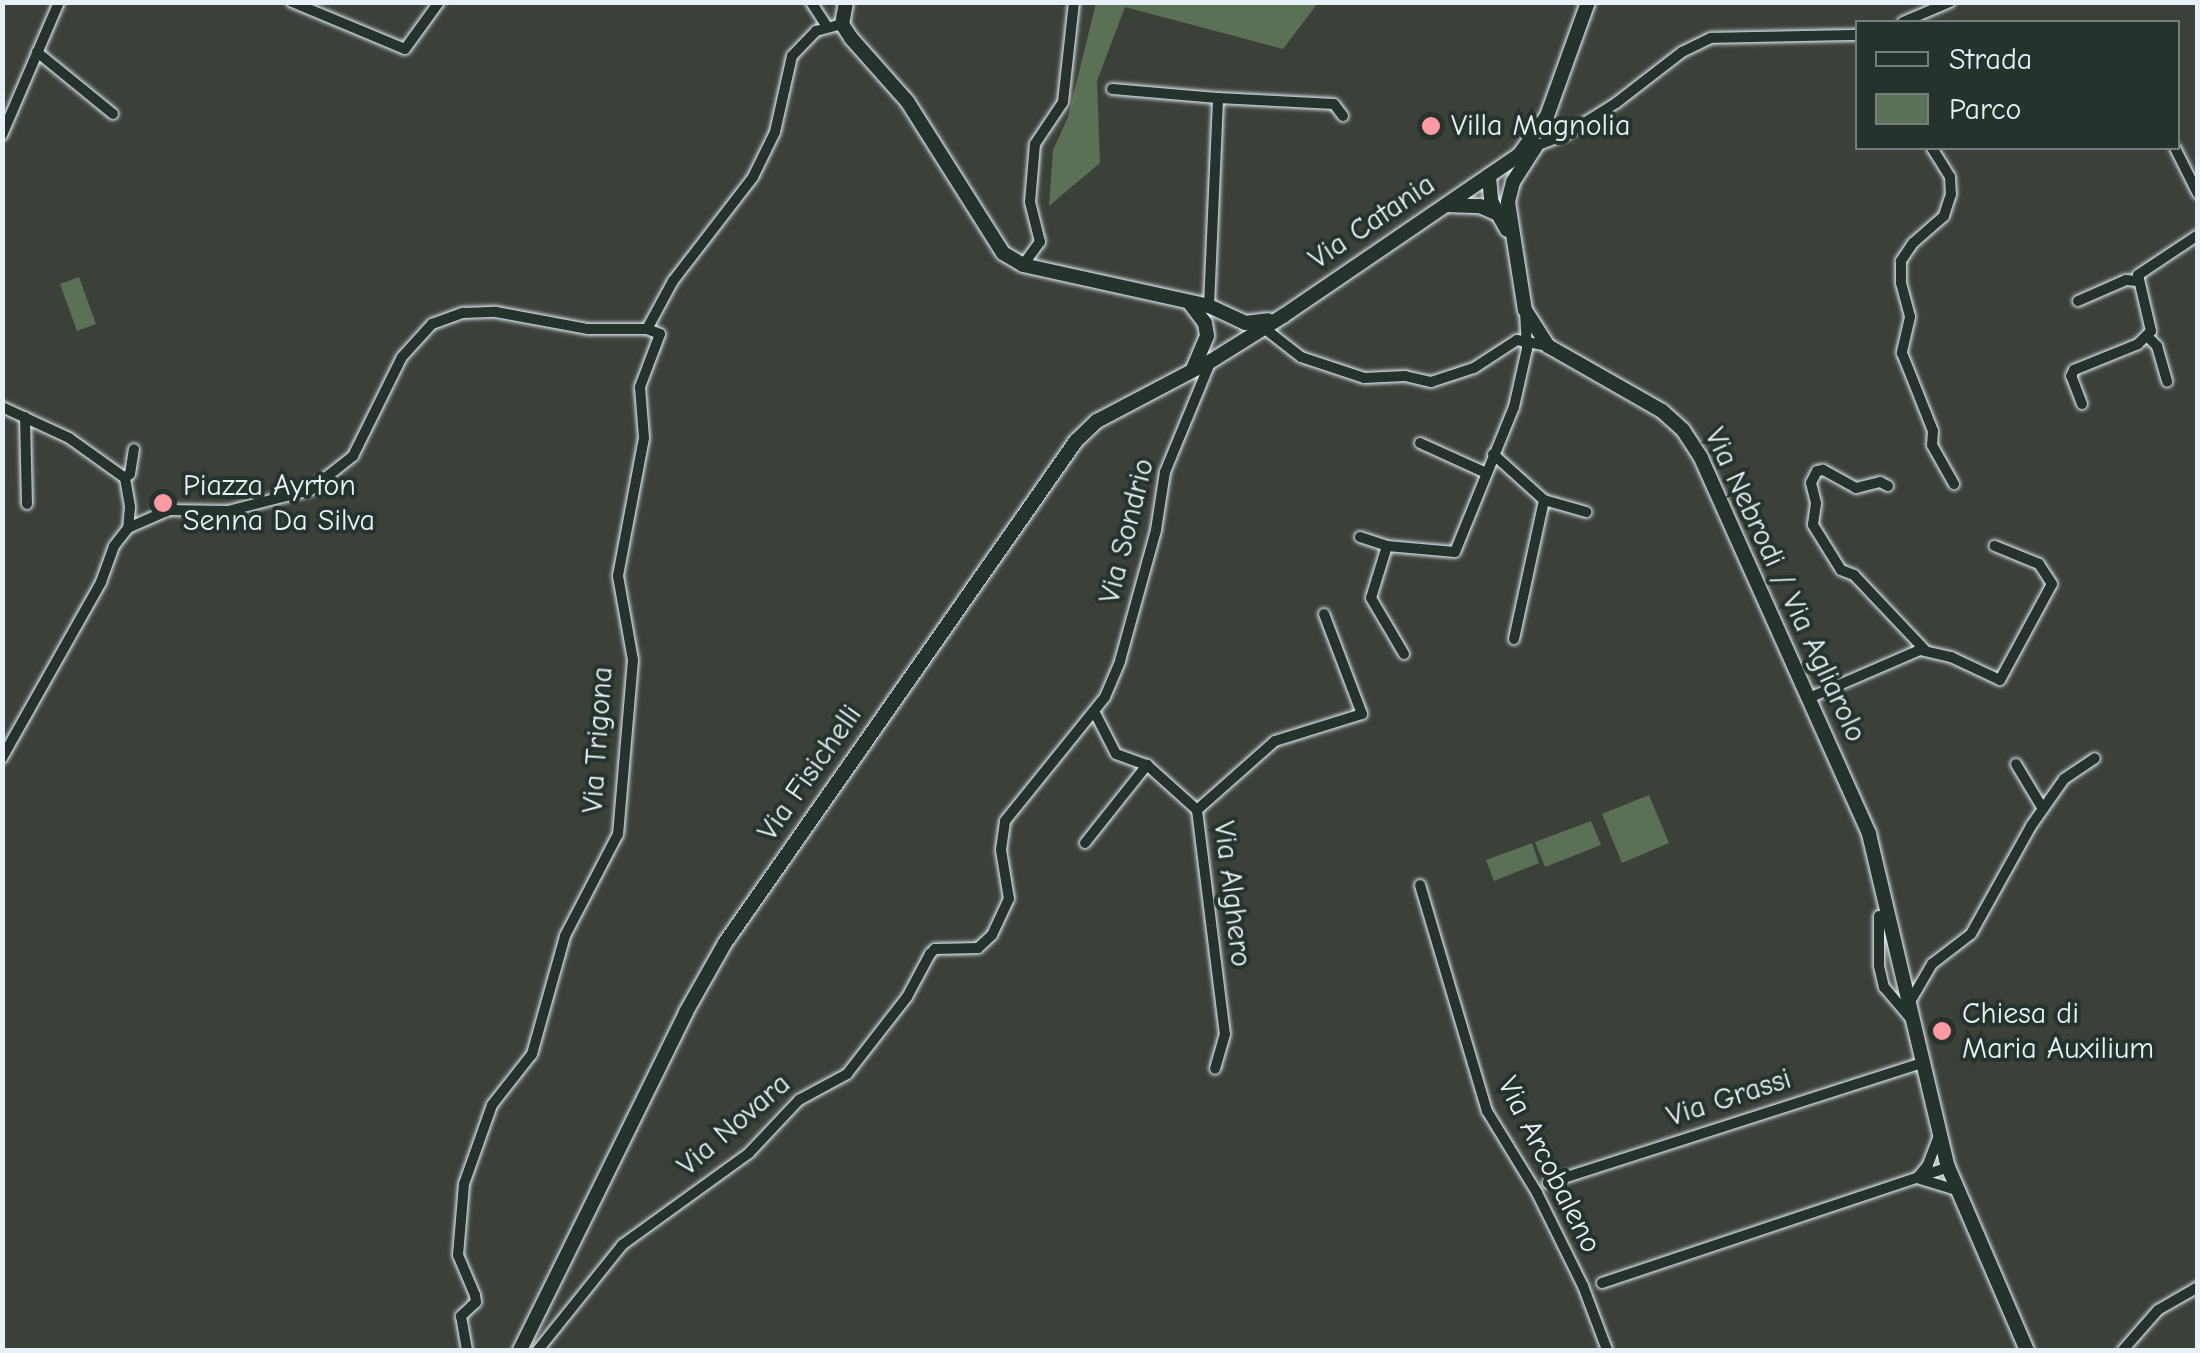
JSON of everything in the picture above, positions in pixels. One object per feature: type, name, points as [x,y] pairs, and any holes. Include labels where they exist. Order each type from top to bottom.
[{"type":"street","points":[[2,135],[60,2]]},
{"type":"street","points":[[294,3],[404,49],[438,2]]},
{"type":"street","points":[[811,2],[907,101],[996,246],[1023,265],[1212,308],[1245,323],[1283,316]]},
{"type":"street","points":[[2,758],[101,582],[114,546],[128,528],[170,510],[228,511],[310,490],[354,456],[402,356],[419,334],[449,317],[496,312],[588,329],[647,329],[673,280],[753,177],[776,132],[792,56],[834,24],[846,2]]},
{"type":"street","points":[[1023,265],[1040,242],[1030,202],[1032,161],[1035,144],[1063,102],[1074,2]]},
{"type":"street","name":"Via Catania","points":[[1264,328],[1531,147],[1547,116],[1588,2]]},
{"type":"street","points":[[1908,20],[1950,2]]},
{"type":"street","points":[[1503,208],[1531,147],[1577,126],[1711,38],[1855,36]]},
{"type":"street","points":[[38,52],[114,114]]},
{"type":"street","points":[[1112,89],[1334,104],[1343,116]]},
{"type":"street","points":[[1218,98],[1212,308],[1232,331],[1234,348]]},
{"type":"street","points":[[1547,116],[1562,132]]},
{"type":"street","points":[[1531,147],[1562,132]]},
{"type":"street","points":[[1933,150],[1950,178],[1951,194],[1944,216],[1912,242],[1902,262],[1901,284],[1910,317],[1902,353],[1934,431],[1932,445],[1954,484]]},
{"type":"street","points":[[2176,150],[2198,194]]},
{"type":"street","points":[[1360,537],[1388,546],[1455,552],[1484,472],[1514,408],[1528,341],[1525,310],[1503,208],[1489,176]]},
{"type":"street","points":[[1446,205],[1503,208]]},
{"type":"street","points":[[2082,404],[2072,376],[2074,370],[2148,338],[2151,331],[2136,281],[2138,275],[2198,234]]},
{"type":"street","points":[[2078,301],[2126,280],[2136,281]]},
{"type":"street","points":[[1189,302],[1205,323],[1234,348]]},
{"type":"street","points":[[1525,310],[1548,346]]},
{"type":"street","points":[[1193,370],[1204,348],[1205,323]]},
{"type":"street","points":[[1264,328],[1302,358],[1364,378],[1405,376],[1431,382],[1456,377],[1517,340],[1548,346]]},
{"type":"street","name":"Via Fisichelli","points":[[520,1350],[686,1012],[726,942],[1076,440],[1097,421],[1264,328]]},
{"type":"street","name":"Via Trigona","points":[[467,1350],[461,1316],[476,1302],[476,1295],[458,1255],[464,1184],[492,1105],[532,1054],[565,936],[618,834],[633,660],[618,576],[644,438],[640,387],[660,334],[647,329]]},
{"type":"street","points":[[2148,338],[2157,346],[2167,382]]},
{"type":"street","name":"Via Nebrodi / Via Agliarolo","points":[[1548,346],[1662,411],[1693,443],[1869,834],[1885,915],[1911,1000],[1948,1167],[2027,1350]]},
{"type":"street","name":"Via Sondrio","points":[[1095,713],[1120,660],[1174,447],[1210,361]]},
{"type":"street","points":[[2,407],[69,438],[126,478],[128,528]]},
{"type":"street","points":[[24,418],[27,504]]},
{"type":"street","points":[[1420,443],[1484,472]]},
{"type":"street","points":[[126,478],[134,449]]},
{"type":"street","points":[[1493,454],[1544,500],[1586,512]]},
{"type":"street","points":[[1888,486],[1880,482],[1856,488],[1823,470],[1817,471],[1811,483],[1816,503],[1813,525],[1841,570],[1854,576],[1925,650],[1952,657],[2000,680],[2052,584],[2039,564],[1996,546]]},
{"type":"street","points":[[1514,638],[1544,500]]},
{"type":"street","points":[[1388,546],[1371,598],[1404,654]]},
{"type":"street","points":[[1196,810],[1275,741],[1362,714],[1324,614]]},
{"type":"street","points":[[1809,698],[1925,650]]},
{"type":"street","name":"Via Alghero","points":[[1095,713],[1116,754],[1148,765],[1196,810],[1225,1034],[1215,1070]]},
{"type":"street","name":"Via Novara","points":[[538,1350],[622,1245],[749,1153],[799,1100],[847,1074],[907,997],[930,954],[941,949],[965,952],[986,942],[1008,909],[1001,850],[1008,813],[1044,778],[1077,728],[1095,713]]},
{"type":"street","points":[[1911,1000],[1932,964],[1971,934],[2043,809],[2074,769],[2095,758]]},
{"type":"street","points":[[2016,764],[2043,809]]},
{"type":"street","points":[[1084,843],[1148,765]]},
{"type":"street","name":"Via Arcobaleno","points":[[1420,884],[1487,1111],[1537,1194],[1583,1286],[1607,1350]]},
{"type":"street","points":[[1885,915],[1879,966],[1884,987],[1918,1030],[1911,1056],[1899,1070],[1918,1075],[1931,1090]]},
{"type":"street","name":"Via Grassi","points":[[1548,1183],[1925,1062]]},
{"type":"street","points":[[1917,1178],[1928,1164],[1940,1132]]},
{"type":"street","points":[[1602,1284],[1948,1167]]},
{"type":"street","points":[[1917,1178],[1956,1190]]},
{"type":"street","points":[[2124,1350],[2158,1310],[2198,1287]]},
{"type":"green space","points":[[1096,2],[1318,3],[1283,49],[1125,7],[1097,81],[1100,163],[1049,206],[1053,150],[1068,117]]},
{"type":"green space","points":[[79,277],[96,324],[77,331],[60,284]]},
{"type":"green space","points":[[1649,795],[1669,843],[1622,863],[1602,814]]},
{"type":"green space","points":[[1591,821],[1601,845],[1545,867],[1535,842]]},
{"type":"green space","points":[[1532,843],[1539,863],[1494,881],[1486,860]]},
{"type":"place","name":"Villa Magnolia","points":[[1431,126]]},
{"type":"place","name":"Piazza Ayrton Senna Da Silva","points":[[163,503]]},
{"type":"place","name":"Chiesa di Maria Auxilium","points":[[1942,1031]]}]
